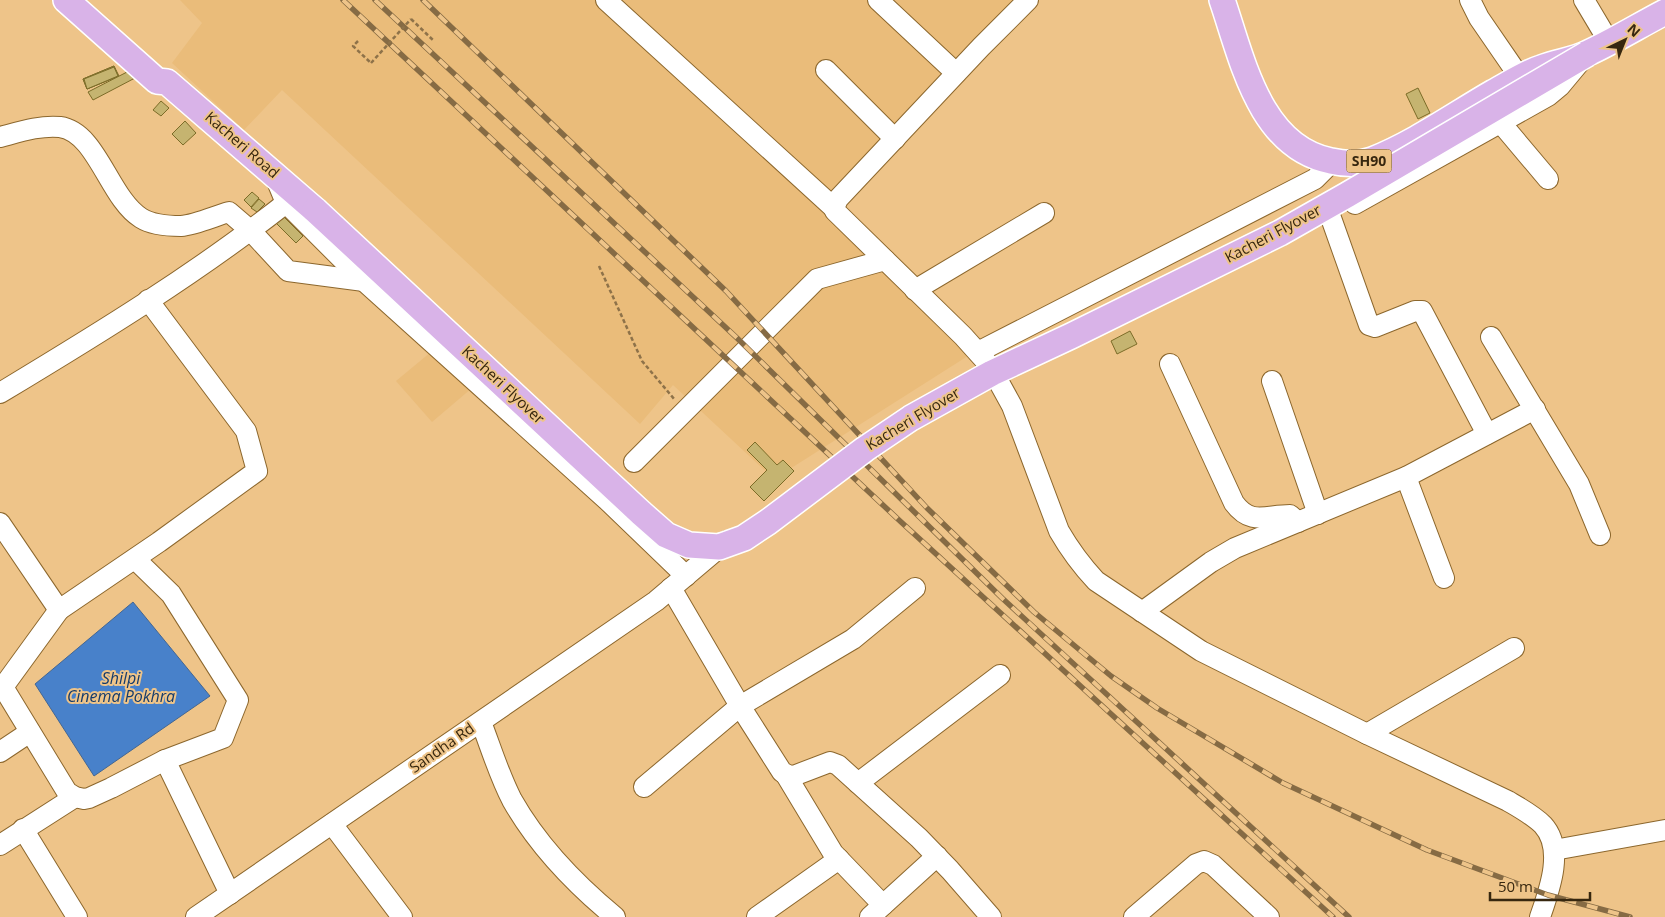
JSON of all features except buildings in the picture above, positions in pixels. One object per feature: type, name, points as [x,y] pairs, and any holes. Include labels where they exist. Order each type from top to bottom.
[{"type":"main road","name":"Kacheri Road","points":[[66,0],[157,81],[167,82],[315,210]]},
{"type":"main road","name":"Kacheri Road","points":[[86,0],[165,73],[167,82]]},
{"type":"main road","name":"SH90","points":[[1222,0],[1254,92],[1279,132],[1290,142],[1314,156],[1332,162],[1347,164],[1370,161],[1399,148],[1540,68],[1587,54],[1665,12]]},
{"type":"main road","name":"Kacheri Flyover","points":[[315,210],[666,535],[689,546],[719,547],[744,538],[768,522],[865,449],[911,418],[992,373],[1080,332],[1280,232],[1347,195],[1587,54]]},
{"type":"street","points":[[606,0],[834,208],[837,215],[885,260],[990,366],[1000,381],[1012,406],[1060,531],[1070,550],[1096,581],[1201,650],[1367,734],[1508,801],[1528,813],[1544,826],[1550,836],[1554,850],[1548,895],[1540,917]]},
{"type":"street","points":[[878,0],[956,73]]},
{"type":"street","points":[[834,208],[838,200],[956,73],[1028,0]]},
{"type":"street","points":[[1470,0],[1479,18],[1521,79]]},
{"type":"street","points":[[1584,0],[1609,42]]},
{"type":"street","points":[[1000,381],[1147,312],[1286,243],[1331,218],[1548,96],[1560,86],[1587,54]]},
{"type":"street","points":[[826,70],[895,139]]},
{"type":"street","points":[[1500,122],[1548,179]]},
{"type":"street","points":[[0,137],[42,128],[60,127],[72,131],[90,147],[123,201],[141,219],[153,224],[183,226],[229,212],[251,231],[288,271],[364,282]]},
{"type":"street","points":[[978,352],[1315,179],[1332,162]]},
{"type":"street","points":[[273,172],[286,203],[364,282],[607,500],[678,582],[740,706],[778,768],[786,775],[833,853],[877,911],[937,856]]},
{"type":"street","points":[[0,393],[102,331],[251,231],[286,203]]},
{"type":"street","points":[[915,290],[1044,213]]},
{"type":"street","points":[[1331,218],[1369,325],[1375,327],[1415,310],[1422,310],[1488,434]]},
{"type":"street","points":[[634,462],[817,279],[885,260]]},
{"type":"street","points":[[135,559],[171,594],[238,700],[223,738],[165,760],[89,798],[75,797],[67,792],[60,783],[3,687],[59,610],[135,559],[257,471],[246,431],[148,300]]},
{"type":"street","points":[[1491,337],[1579,484],[1600,535]]},
{"type":"street","points":[[1170,364],[1234,503],[1251,517],[1290,515],[1298,522]]},
{"type":"street","points":[[1272,381],[1318,514]]},
{"type":"street","points":[[1142,612],[1210,562],[1244,544],[1406,477],[1535,409]]},
{"type":"street","name":"Sandha Rd","points":[[196,917],[656,600],[812,474]]},
{"type":"street","points":[[1406,477],[1444,578]]},
{"type":"street","points":[[0,523],[59,610]]},
{"type":"street","points":[[644,787],[740,706],[853,639],[915,588]]},
{"type":"street","points":[[1367,734],[1514,648]]},
{"type":"street","points":[[858,783],[1000,675]]},
{"type":"street","points":[[481,722],[502,779],[512,800],[531,828],[562,869],[586,894],[615,917]]},
{"type":"street","points":[[0,752],[30,732]]},
{"type":"street","points":[[165,760],[230,894]]},
{"type":"street","points":[[786,775],[796,775],[830,762],[838,765],[937,856],[991,917]]},
{"type":"street","points":[[0,845],[75,797]]},
{"type":"street","points":[[332,824],[402,917]]},
{"type":"street","points":[[24,829],[74,916]]},
{"type":"street","points":[[1554,850],[1665,830]]},
{"type":"street","points":[[757,917],[838,859]]},
{"type":"street","points":[[1134,917],[1196,864],[1204,860],[1214,865],[1269,917]]},
{"type":"path","points":[[358,41],[353,46],[371,62],[411,19],[434,41]]},
{"type":"path","points":[[599,266],[642,361],[684,411]]},
{"type":"shaded area","points":[[180,0],[1025,0],[824,208],[971,354],[774,479],[673,385],[640,424],[282,90],[244,130],[172,63],[202,23]]},
{"type":"shaded area","points":[[437,347],[472,388],[432,422],[396,381]]},
{"type":"water","name":"Shilpi Cinema Pokhra","points":[[133,602],[210,696],[94,776],[35,684]]},
{"type":"railway","points":[[343,0],[900,521],[1333,917]]},
{"type":"railway","points":[[375,0],[737,338],[1002,598],[1349,917]]},
{"type":"railway","points":[[423,0],[726,291],[927,508],[1034,612],[1111,676],[1157,708],[1283,783],[1427,850],[1548,895],[1630,917]]}]
